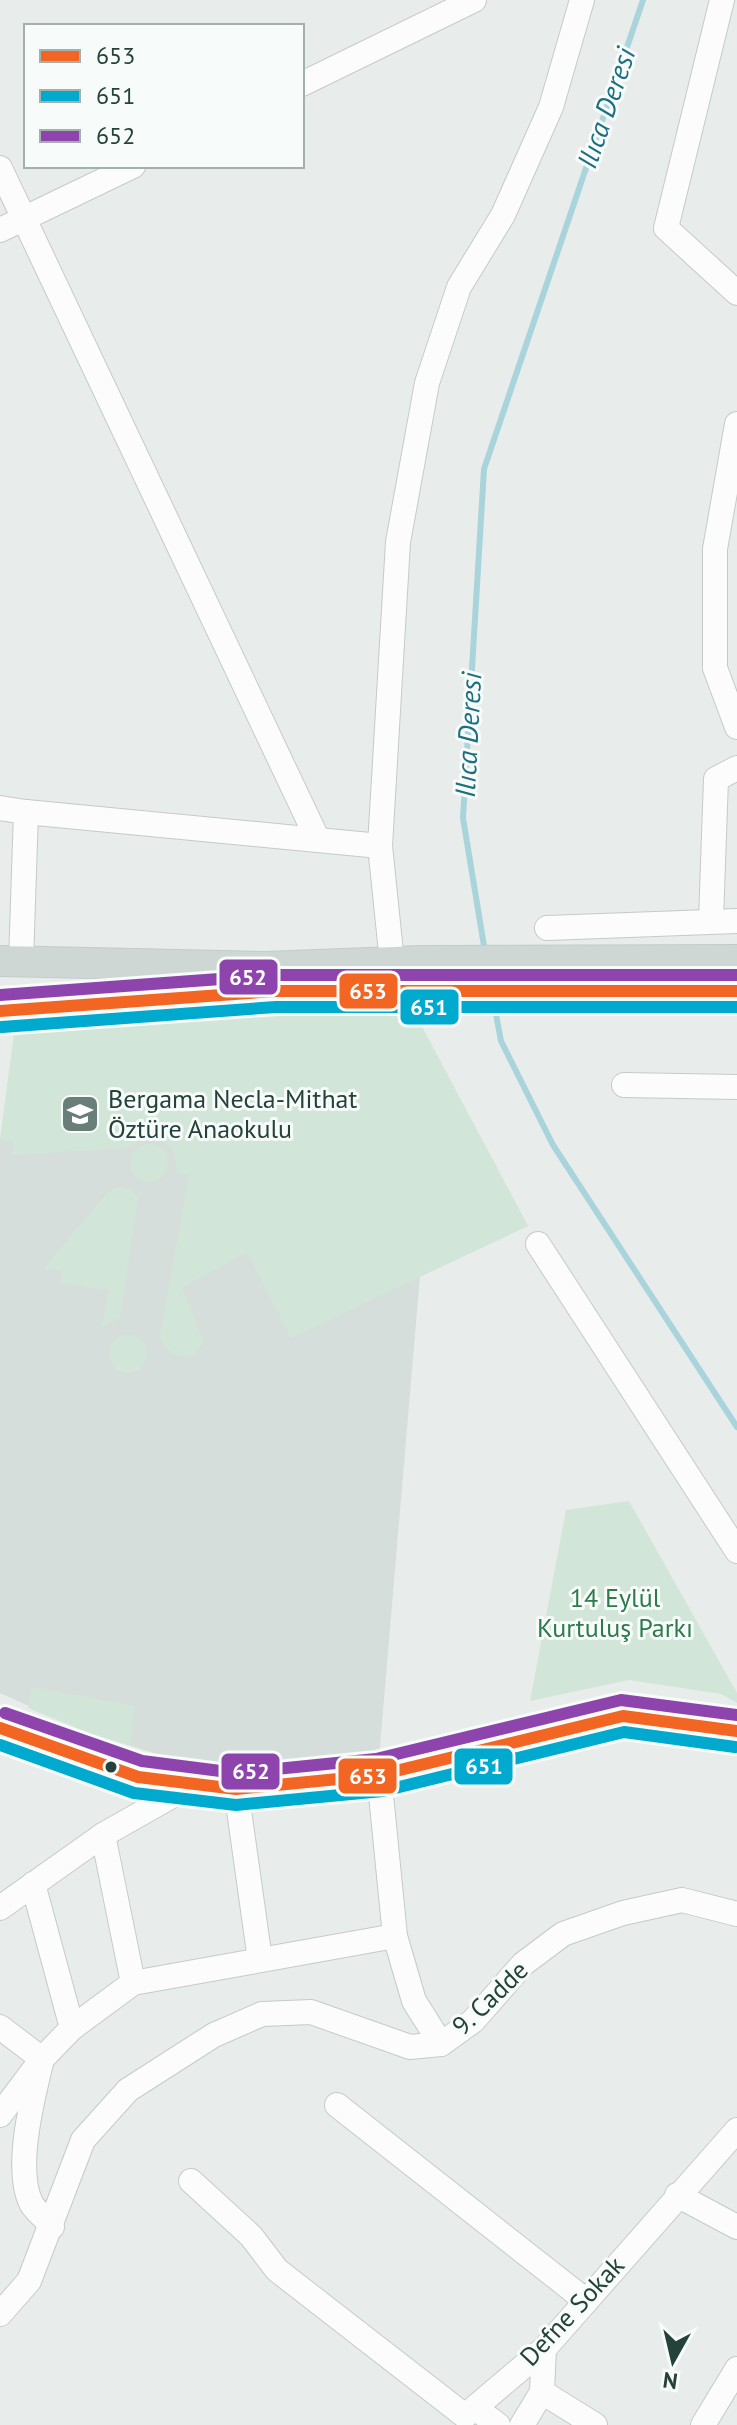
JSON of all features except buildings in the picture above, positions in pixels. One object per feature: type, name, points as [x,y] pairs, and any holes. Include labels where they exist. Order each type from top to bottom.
[{"type":"main road","points":[[550,975],[737,960]]},
{"type":"main road","points":[[11,961],[550,975],[737,991]]},
{"type":"main road","points":[[0,1011],[413,971]]},
{"type":"main road","points":[[0,1728],[110,1770],[191,1785],[236,1789],[379,1775],[623,1716],[737,1731]]},
{"type":"street","points":[[304,83],[474,0]]},
{"type":"street","points":[[413,971],[380,846],[398,542],[427,383],[459,287],[503,215],[551,107],[582,0]]},
{"type":"street","points":[[722,0],[666,228],[737,293]]},
{"type":"street","points":[[0,168],[317,838]]},
{"type":"street","points":[[0,230],[129,168]]},
{"type":"street","points":[[737,424],[715,549],[715,668],[737,727]]},
{"type":"street","points":[[711,920],[716,779],[737,768]]},
{"type":"street","points":[[0,808],[380,846]]},
{"type":"street","points":[[11,961],[26,812]]},
{"type":"street","points":[[547,928],[737,921]]},
{"type":"street","points":[[624,1085],[737,1087]]},
{"type":"street","points":[[538,1244],[737,1551]]},
{"type":"street","points":[[379,1775],[395,1936],[414,2001],[441,2044]]},
{"type":"street","points":[[0,1908],[103,1835],[191,1785]]},
{"type":"street","points":[[236,1789],[260,1960]]},
{"type":"street","points":[[103,1835],[133,1983]]},
{"type":"street","points":[[33,1884],[72,2028]]},
{"type":"street","name":"9. Cadde","points":[[0,2314],[29,2281],[83,2140],[104,2112],[128,2090],[214,2035],[262,2014],[311,2012],[410,2047],[441,2044],[473,2021],[523,1964],[563,1934],[623,1913],[682,1900],[737,1914]]},
{"type":"street","points":[[0,2115],[42,2059],[72,2028],[133,1983],[395,1936]]},
{"type":"street","points":[[0,2027],[42,2059]]},
{"type":"street","points":[[42,2059],[28,2120],[25,2166],[31,2204],[52,2227]]},
{"type":"street","points":[[337,2105],[585,2300]]},
{"type":"street","name":"Defne Sokak","points":[[466,2416],[544,2349],[737,2130]]},
{"type":"street","points":[[191,2181],[251,2236],[277,2270],[466,2416],[498,2425]]},
{"type":"street","points":[[677,2195],[737,2227]]},
{"type":"street","points":[[522,2425],[542,2392],[544,2349]]},
{"type":"street","points":[[703,2425],[737,2369]]},
{"type":"street","points":[[542,2392],[595,2425]]},
{"type":"shaded area","points":[[413,1010],[528,1226],[420,1276],[379,1758],[265,1766],[189,1764],[89,1733],[0,1693],[0,1140],[15,1028]]},
{"type":"green space","points":[[413,1010],[528,1226],[291,1338],[247,1252],[182,1288],[204,1343],[192,1356],[176,1355],[165,1346],[160,1335],[189,1175],[176,1173],[174,1153],[162,1140],[149,1136],[127,1148],[12,1155],[14,1142],[0,1139],[15,1028]]},
{"type":"green space","points":[[149,1144],[162,1150],[168,1163],[162,1176],[149,1182],[136,1176],[130,1163],[136,1150]]},
{"type":"green space","points":[[117,1187],[129,1189],[138,1197],[120,1318],[102,1326],[108,1290],[60,1283],[62,1271],[44,1268],[107,1193]]},
{"type":"green space","points":[[128,1335],[141,1341],[147,1354],[141,1367],[128,1373],[115,1367],[109,1354],[115,1341]]},
{"type":"green space","name":"14 Eylül Kurtuluş Parkı","points":[[629,1501],[737,1693],[737,1703],[721,1694],[629,1680],[530,1701],[566,1510]]},
{"type":"green space","points":[[32,1687],[135,1706],[130,1745],[89,1733],[28,1708]]},
{"type":"waterway","name":"Ilıca Deresi","points":[[485,952],[463,818],[484,469],[643,0]]},
{"type":"waterway","name":"Ilıca Deresi","points":[[493,998],[501,1041],[553,1145],[737,1427]]},
{"type":"transit line","name":"652","points":[[0,995],[275,975],[737,975]]},
{"type":"transit line","name":"653","points":[[0,1011],[276,991],[737,991]]},
{"type":"transit line","name":"651","points":[[2,1027],[276,1007],[737,1007]]},
{"type":"transit line","name":"652","points":[[5,1713],[142,1761],[236,1773],[376,1759],[621,1700],[737,1715]]},
{"type":"transit line","name":"653","points":[[0,1728],[138,1777],[236,1789],[379,1775],[623,1716],[737,1731]]},
{"type":"transit line","name":"651","points":[[0,1745],[134,1793],[236,1805],[383,1791],[624,1732],[735,1747]]},
{"type":"place","name":"Bergama Necla-Mithat Öztüre Anaokulu","points":[[80,1114]]}]
